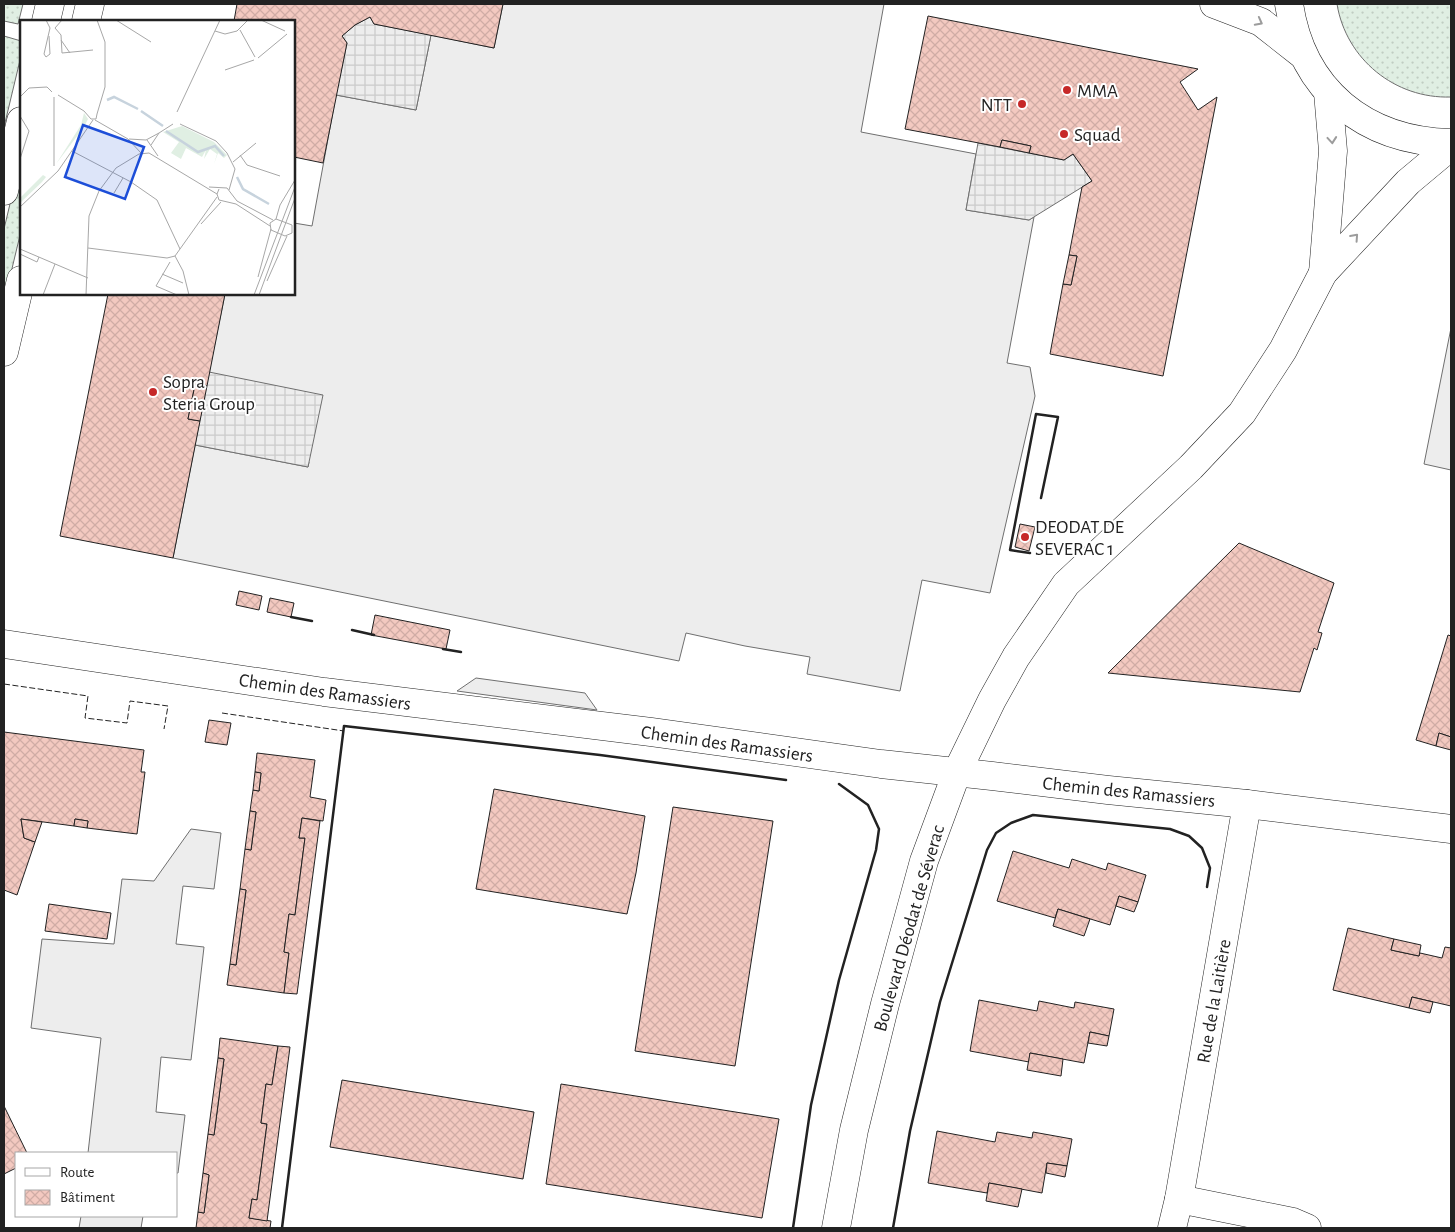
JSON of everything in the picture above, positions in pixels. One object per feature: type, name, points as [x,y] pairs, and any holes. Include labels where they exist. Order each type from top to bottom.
[{"type":"street","points":[[46,20],[50,4]]},
{"type":"street","points":[[86,20],[90,4]]},
{"type":"street","points":[[1214,4],[1261,22],[1303,55]]},
{"type":"street","points":[[1289,4],[1292,24],[1303,55],[1314,74],[1328,92],[1349,111],[1373,126],[1399,137],[1427,143],[1451,145]]},
{"type":"street","name":"Boulevard Déodat de Séverac","points":[[1323,274],[1333,151],[1328,92]]},
{"type":"street","points":[[4,191],[20,125]]},
{"type":"street","name":"Boulevard Déodat de Séverac","points":[[836,1228],[854,1130],[885,1004],[924,861],[957,772],[992,700],[1016,657],[1066,584],[1191,467],[1242,413],[1283,350],[1323,274],[1408,182],[1451,145]]},
{"type":"street","points":[[4,352],[20,284]]},
{"type":"street","name":"Chemin des Ramassiers","points":[[4,644],[324,692],[651,732],[881,764],[1247,804],[1451,829]]},
{"type":"street","name":"Rue de la Laitière","points":[[1172,1228],[1179,1199],[1247,804]]},
{"type":"street","points":[[1179,1199],[1293,1222],[1307,1228]]},
{"type":"green space","points":[[4,4],[23,4],[18,24],[4,21]]},
{"type":"green space","points":[[1337,4],[1451,4],[1451,97],[1430,96],[1411,91],[1393,83],[1376,72],[1362,58],[1351,42],[1342,24]]},
{"type":"green space","points":[[4,36],[20,41],[20,60],[4,127]]},
{"type":"green space","points":[[20,162],[20,235],[4,302],[4,229]]},
{"type":"shaded area","points":[[503,4],[884,4],[861,132],[976,154],[966,210],[1029,220],[1034,217],[1007,363],[1030,367],[1035,396],[990,593],[922,580],[900,691],[807,674],[810,657],[745,646],[686,633],[679,661],[173,558],[195,445],[308,467],[309,462],[209,372],[225,295],[295,295],[295,223],[312,226],[336,95],[416,110],[431,35],[494,48]]},
{"type":"shaded area","points":[[370,17],[374,24],[431,35],[416,110],[336,95],[347,43],[342,36],[355,25]]},
{"type":"shaded area","points":[[978,143],[1064,160],[1073,154],[1092,181],[1029,220],[966,210]]},
{"type":"shaded area","points":[[1451,328],[1451,470],[1424,464]]},
{"type":"shaded area","points":[[209,372],[323,395],[308,467],[195,445]]},
{"type":"shaded area","points":[[476,678],[585,693],[597,710],[457,691]]},
{"type":"shaded area","points":[[191,829],[221,833],[214,889],[183,886],[176,944],[204,947],[191,1060],[161,1057],[156,1112],[185,1115],[178,1173],[178,1152],[88,1152],[101,1038],[31,1028],[42,939],[114,944],[122,879],[154,881]]},
{"type":"shaded area","points":[[81,1217],[143,1217],[141,1228],[79,1228]]},
{"type":"building","points":[[237,4],[503,4],[494,48],[374,24],[370,17],[355,25],[342,36],[347,43],[323,163],[295,157],[295,20],[234,20]]},
{"type":"building","points":[[928,16],[1198,69],[1180,82],[1198,110],[1217,97],[1163,376],[1050,354],[1063,284],[1071,285],[1077,256],[1069,255],[1082,187],[1092,181],[1073,154],[1064,160],[1029,153],[1031,146],[1002,140],[1000,147],[905,129]]},
{"type":"building","points":[[1002,140],[1031,146],[1029,153],[1000,147]]},
{"type":"building","points":[[1069,255],[1077,256],[1071,285],[1063,284]]},
{"type":"building","points":[[108,295],[225,295],[207,386],[195,385],[188,419],[200,421],[173,558],[60,536]]},
{"type":"building","points":[[195,385],[207,386],[200,421],[188,419]]},
{"type":"building","name":"DEODAT DE SEVERAC 1","points":[[1020,524],[1035,527],[1029,551],[1015,547]]},
{"type":"building","points":[[1239,543],[1334,583],[1318,632],[1322,633],[1317,650],[1314,648],[1300,692],[1108,673]]},
{"type":"building","points":[[239,591],[262,596],[259,610],[236,605]]},
{"type":"building","points":[[270,598],[294,603],[291,617],[267,612]]},
{"type":"building","points":[[375,615],[450,630],[446,649],[371,635]]},
{"type":"building","points":[[1448,635],[1451,636],[1451,737],[1439,733],[1436,746],[1416,740]]},
{"type":"building","points":[[209,720],[231,723],[227,745],[205,742]]},
{"type":"building","points":[[4,732],[144,750],[141,772],[145,772],[137,834],[87,828],[88,821],[75,819],[74,826],[21,819],[24,838],[35,842],[17,895],[4,890]]},
{"type":"building","points":[[1439,733],[1451,737],[1451,750],[1436,746]]},
{"type":"building","points":[[257,753],[315,760],[310,797],[326,800],[323,821],[302,818],[299,838],[305,838],[295,915],[289,914],[284,952],[289,953],[284,993],[227,985],[230,964],[236,965],[246,890],[240,889],[245,849],[251,850],[256,812],[250,811],[253,790],[259,791],[261,773],[255,772]]},
{"type":"building","points":[[255,772],[261,773],[259,791],[253,790]]},
{"type":"building","points":[[494,789],[645,816],[627,914],[476,889]]},
{"type":"building","points":[[673,807],[773,821],[735,1066],[635,1051]]},
{"type":"building","points":[[250,811],[256,812],[251,850],[245,849]]},
{"type":"building","points":[[302,818],[320,821],[297,994],[284,993],[289,953],[284,952],[289,914],[295,915],[305,838],[299,838]]},
{"type":"building","points":[[21,819],[42,822],[35,842],[24,838]]},
{"type":"building","points":[[75,819],[88,821],[87,828],[74,826]]},
{"type":"building","points":[[1013,851],[1069,868],[1072,859],[1106,870],[1108,863],[1146,875],[1138,902],[1119,896],[1110,925],[1058,909],[1055,918],[997,901]]},
{"type":"building","points":[[240,889],[246,890],[236,965],[230,964]]},
{"type":"building","points":[[1119,896],[1138,902],[1134,912],[1116,906]]},
{"type":"building","points":[[49,904],[111,913],[107,939],[45,931]]},
{"type":"building","points":[[1058,909],[1090,919],[1084,936],[1053,926]]},
{"type":"building","points":[[1348,928],[1394,939],[1391,950],[1419,956],[1420,953],[1442,958],[1445,947],[1451,948],[1451,1006],[1412,997],[1409,1008],[1333,990]]},
{"type":"building","points":[[1394,939],[1421,945],[1419,956],[1391,950]]},
{"type":"building","points":[[1412,997],[1433,1002],[1430,1013],[1409,1008]]},
{"type":"building","points":[[979,1000],[1037,1011],[1039,1001],[1074,1008],[1075,1002],[1114,1009],[1109,1036],[1090,1032],[1084,1063],[1030,1053],[1029,1062],[970,1051]]},
{"type":"building","points":[[1090,1032],[1109,1036],[1107,1046],[1088,1043]]},
{"type":"building","points":[[220,1038],[278,1046],[272,1085],[266,1084],[261,1123],[267,1124],[257,1200],[252,1199],[249,1218],[271,1221],[270,1228],[196,1228],[198,1212],[204,1213],[209,1175],[203,1173],[208,1134],[214,1135],[224,1059],[218,1058]]},
{"type":"building","points":[[278,1046],[290,1047],[267,1221],[249,1218],[252,1199],[257,1200],[267,1124],[261,1123],[266,1084],[272,1085]]},
{"type":"building","points":[[1030,1053],[1063,1059],[1061,1076],[1027,1070]]},
{"type":"building","points":[[218,1058],[224,1059],[214,1135],[208,1134]]},
{"type":"building","points":[[342,1080],[534,1112],[523,1179],[330,1147]]},
{"type":"building","points":[[561,1084],[779,1119],[762,1218],[546,1184]]},
{"type":"building","points":[[4,1106],[27,1152],[15,1152],[15,1168],[4,1174]]},
{"type":"building","points":[[937,1131],[995,1142],[997,1132],[1032,1138],[1033,1132],[1072,1139],[1067,1166],[1047,1163],[1042,1193],[989,1183],[987,1193],[928,1183]]},
{"type":"building","points":[[1047,1163],[1067,1166],[1065,1177],[1046,1173]]},
{"type":"building","points":[[203,1173],[209,1175],[204,1213],[198,1212]]},
{"type":"building","points":[[989,1183],[1022,1189],[1018,1207],[986,1201]]},
{"type":"fence","points":[[4,684],[88,696],[85,718],[127,723],[130,701],[168,706],[164,729]]},
{"type":"fence","points":[[222,713],[344,731]]},
{"type":"wall","points":[[1030,553],[1010,550],[1036,414],[1058,417],[1041,498]]},
{"type":"wall","points":[[291,617],[312,621]]},
{"type":"wall","points":[[352,630],[374,635]]},
{"type":"wall","points":[[443,649],[461,652]]},
{"type":"wall","points":[[282,1228],[344,726],[600,755],[786,780]]},
{"type":"wall","points":[[793,1228],[811,1105],[839,980],[876,850],[879,829],[868,805],[839,784]]},
{"type":"wall","points":[[893,1228],[910,1131],[940,1002],[987,850],[996,833],[1011,823],[1033,815],[1170,829],[1189,836],[1202,848],[1210,868],[1207,887]]},
{"type":"place","name":"MMA","points":[[1067,90]]},
{"type":"place","name":"NTT","points":[[1022,104]]},
{"type":"place","name":"Squad","points":[[1064,134]]},
{"type":"place","name":"Sopra Steria Group","points":[[153,392]]},
{"type":"place","name":"DEODAT DE SEVERAC 1","points":[[1025,537]]}]
